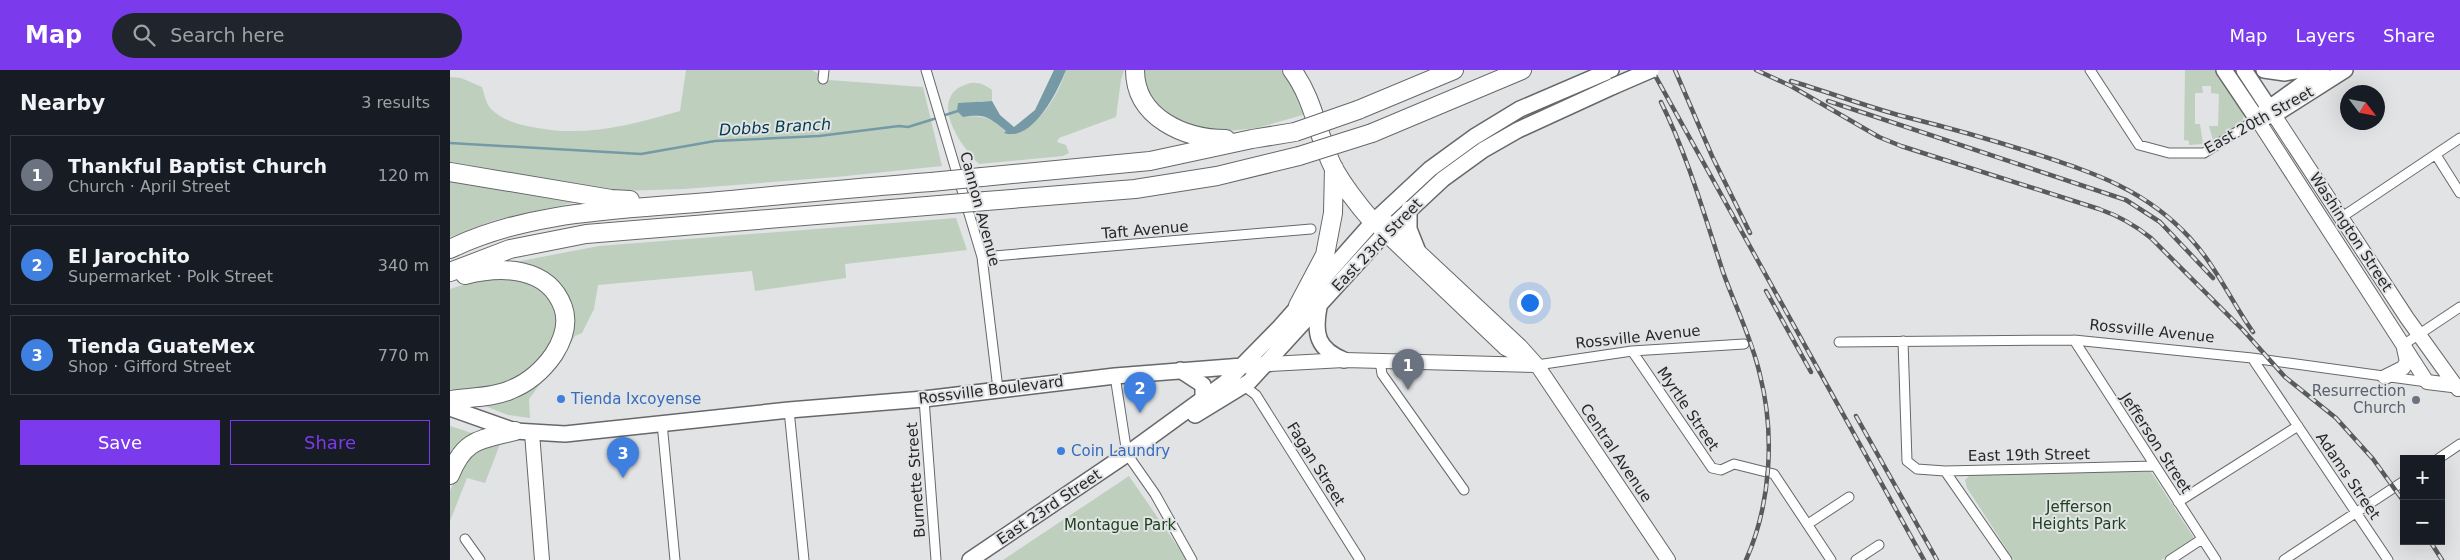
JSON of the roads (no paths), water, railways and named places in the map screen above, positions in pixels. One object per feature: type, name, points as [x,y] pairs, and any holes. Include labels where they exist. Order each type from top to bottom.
[{"type":"highway","points":[[1135,70],[1135,79],[1140,97],[1164,123],[1188,135],[1214,139],[1252,139]]},
{"type":"highway","points":[[1292,70],[1310,99],[1334,168],[1356,202],[1382,224]]},
{"type":"highway","points":[[450,249],[496,231],[528,222],[592,212],[1150,161],[1252,139],[1295,132],[1358,110],[1454,70]]},
{"type":"highway","points":[[450,272],[510,249],[586,234],[1135,189],[1217,176],[1300,156],[1372,133],[1522,70]]},
{"type":"highway","points":[[1298,306],[1325,255],[1333,213],[1334,168]]},
{"type":"highway","points":[[450,172],[612,199],[695,203]]},
{"type":"highway","points":[[450,279],[492,270],[506,270],[536,276],[555,290],[566,322],[564,335],[558,348],[538,373],[526,382],[509,391],[491,396],[450,400]]},
{"type":"highway","points":[[450,475],[464,448],[474,442],[523,432]]},
{"type":"main road","name":"East 23rd Street","points":[[970,560],[1127,454],[1203,399],[1244,365],[1298,306],[1382,224],[1409,209],[1443,179],[1483,150],[1544,116],[1651,70]]},
{"type":"main road","name":"Washington Street","points":[[2224,70],[2427,382]]},
{"type":"main road","name":"Washington Street","points":[[2244,70],[2419,334],[2459,388]]},
{"type":"main road","points":[[2264,70],[2285,73],[2302,70]]},
{"type":"main road","points":[[2271,111],[2322,70]]},
{"type":"main road","name":"East 20th Street","points":[[2257,119],[2345,70]]},
{"type":"main road","name":"East 23rd Street","points":[[1127,454],[1244,386],[1268,364],[1319,307],[1382,224],[1430,169],[1474,137],[1520,109],[1608,71]]},
{"type":"main road","points":[[1409,209],[1409,229],[1417,249]]},
{"type":"main road","name":"Central Avenue","points":[[1382,224],[1417,249],[1520,346],[1537,365],[1668,560]]},
{"type":"main road","name":"Central Avenue","points":[[1382,224],[1505,348],[1537,365]]},
{"type":"main road","points":[[1319,307],[1316,333],[1322,345],[1334,356],[1344,360]]},
{"type":"main road","points":[[2385,376],[2403,368],[2407,362],[2403,345]]},
{"type":"main road","name":"Rossville Boulevard","points":[[450,408],[523,432],[565,434],[790,410],[924,399],[998,388],[1115,376],[1244,365],[1344,360],[1537,365]]},
{"type":"main road","points":[[1180,370],[1204,385],[1203,399]]},
{"type":"main road","name":"Rossville Avenue","points":[[2427,382],[2459,388]]},
{"type":"main road","points":[[523,432],[542,560]]},
{"type":"street","name":"Cannon Avenue","points":[[926,70],[982,257],[998,388]]},
{"type":"street","name":"East 20th Street","points":[[2090,70],[2139,145],[2169,153],[2204,153],[2257,119]]},
{"type":"street","points":[[2342,216],[2460,138]]},
{"type":"street","points":[[2436,155],[2460,192]]},
{"type":"street","name":"Taft Avenue","points":[[982,257],[1311,229]]},
{"type":"street","points":[[2403,345],[2460,307]]},
{"type":"street","name":"Rossville Avenue","points":[[1839,342],[2074,340],[2252,358],[2427,382]]},
{"type":"street","name":"Jefferson Street","points":[[2074,340],[2216,560]]},
{"type":"street","name":"East 19th Street","points":[[1903,341],[1907,461],[1916,469],[1945,471],[2155,466]]},
{"type":"street","name":"Rossville Avenue","points":[[1537,365],[1632,351],[1744,344]]},
{"type":"street","name":"Myrtle Street","points":[[1632,351],[1712,468],[1721,470],[1734,464],[1774,474],[1831,560]]},
{"type":"street","name":"Adams Street","points":[[2252,358],[2388,560]]},
{"type":"street","points":[[1380,361],[1383,377],[1464,490]]},
{"type":"street","points":[[1115,376],[1127,454],[1155,494],[1192,560]]},
{"type":"street","name":"Fagan Street","points":[[1244,386],[1256,395],[1360,560]]},
{"type":"street","name":"Burnette Street","points":[[924,399],[936,560]]},
{"type":"street","points":[[790,410],[804,560]]},
{"type":"street","points":[[662,423],[676,560]]},
{"type":"street","points":[[2178,502],[2298,426]]},
{"type":"street","points":[[2444,455],[2460,444]]},
{"type":"street","points":[[1945,471],[2007,560]]},
{"type":"street","points":[[2284,560],[2400,484]]},
{"type":"street","points":[[1808,524],[1848,497]]},
{"type":"street","points":[[465,538],[480,560]]},
{"type":"street","points":[[2170,560],[2202,539]]},
{"type":"street","points":[[1856,560],[1879,545]]},
{"type":"water","points":[[1054,70],[1066,70],[1050,102],[1034,123],[1024,130],[1014,134],[1004,133],[1007,130],[983,116],[963,117],[957,111],[958,103],[992,101],[1000,115],[1014,127],[1035,110]]},
{"type":"waterway","name":"Dobbs Branch","points":[[942,116],[961,110]]},
{"type":"waterway","name":"Dobbs Branch","points":[[991,117],[1008,131]]},
{"type":"waterway","name":"Dobbs Branch","points":[[450,143],[641,154],[715,141],[819,136],[899,126],[908,127],[937,118]]},
{"type":"railway","points":[[1652,70],[1924,560]]},
{"type":"railway","points":[[1675,70],[1712,156],[1750,233]]},
{"type":"railway","points":[[1756,70],[1791,86],[1879,137],[1901,146],[2099,209],[2139,229],[2151,238],[2243,330],[2285,377],[2336,418],[2373,459],[2403,500]]},
{"type":"railway","points":[[1791,81],[1888,112],[1968,133],[2033,153],[2098,176],[2137,195],[2173,221],[2190,238],[2216,272],[2253,332]]},
{"type":"railway","points":[[1828,101],[2126,200],[2160,222],[2213,278]]},
{"type":"railway","points":[[1661,102],[1687,165],[1723,272],[1753,348],[1765,398],[1768,421],[1768,469],[1761,516],[1746,560]]},
{"type":"railway","points":[[1766,291],[1811,372]]},
{"type":"railway","points":[[1856,416],[1937,560]]},
{"type":"railway","points":[[2433,545],[2442,560]]},
{"type":"place","name":"Thankful Baptist Church","points":[[1408,390]]},
{"type":"place","name":"Tienda Ixcoyense","points":[[561,399]]},
{"type":"place","name":"Resurrection Church","points":[[2416,400]]},
{"type":"place","name":"El Jarochito","points":[[1140,413]]},
{"type":"place","name":"Coin Laundry","points":[[1061,451]]},
{"type":"place","name":"Tienda GuateMex","points":[[623,478]]},
{"type":"park label","name":"Jefferson Heights Park","points":[[2079,516]]},
{"type":"park label","name":"Montague Park","points":[[1120,525]]}]
